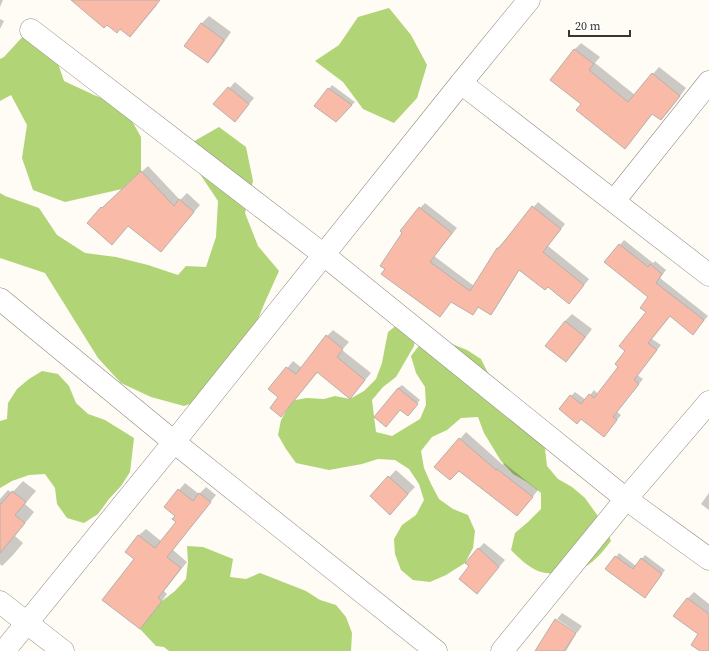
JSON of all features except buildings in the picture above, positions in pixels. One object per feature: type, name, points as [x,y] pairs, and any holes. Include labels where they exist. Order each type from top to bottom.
[{"type":"street","points":[[4,651],[529,0]]},
{"type":"street","points":[[31,30],[324,255],[626,499],[709,559]]},
{"type":"street","points":[[614,201],[709,82]]},
{"type":"street","points":[[461,83],[709,275]]},
{"type":"street","points":[[0,299],[174,442],[436,651]]},
{"type":"street","points":[[502,651],[626,499],[709,402]]},
{"type":"street","points":[[0,602],[63,651]]},
{"type":"green space","points":[[389,8],[411,35],[427,65],[417,98],[394,123],[363,109],[343,82],[315,61],[339,45],[358,17]]},
{"type":"green space","points":[[26,33],[53,49],[64,81],[124,107],[141,137],[141,171],[122,189],[65,202],[33,190],[22,158],[27,125],[11,95],[0,101],[0,59],[4,57]]},
{"type":"green space","points":[[219,127],[246,147],[253,181],[245,213],[258,246],[279,271],[251,336],[217,395],[184,406],[151,397],[121,383],[98,358],[45,273],[0,258],[0,193],[39,208],[57,235],[85,253],[116,257],[148,265],[178,275],[186,266],[206,267],[216,237],[218,201],[200,174],[191,143]]},
{"type":"green space","points":[[402,321],[416,331],[414,346],[396,377],[383,387],[372,400],[376,432],[392,436],[420,419],[426,405],[425,387],[416,373],[411,356],[421,343],[452,344],[467,350],[481,359],[489,375],[540,430],[545,449],[547,466],[558,479],[572,487],[585,498],[605,526],[611,541],[591,563],[583,568],[570,572],[557,574],[544,573],[530,567],[511,550],[515,533],[541,509],[541,493],[527,482],[513,474],[501,461],[484,433],[478,417],[461,418],[447,430],[432,437],[421,451],[424,468],[439,499],[453,509],[468,515],[475,531],[473,548],[465,563],[446,575],[430,582],[413,580],[401,570],[395,554],[394,539],[402,525],[416,515],[424,500],[419,484],[409,469],[395,460],[378,459],[362,464],[329,470],[296,463],[278,435],[281,420],[289,406],[290,401],[307,398],[324,399],[335,396],[350,399],[364,391],[376,379],[382,363],[388,332]]},
{"type":"green space","points":[[42,371],[58,374],[69,386],[76,403],[88,414],[105,420],[134,438],[130,472],[121,486],[98,514],[84,523],[67,518],[57,504],[55,488],[45,474],[29,475],[12,481],[0,488],[0,421],[7,419],[8,403],[17,389]]},
{"type":"green space","points":[[187,546],[203,547],[233,559],[230,577],[246,579],[260,573],[306,591],[320,600],[336,605],[346,617],[352,633],[351,651],[169,651],[164,647],[156,646],[140,629],[162,601],[175,591],[186,579],[188,562]]}]
